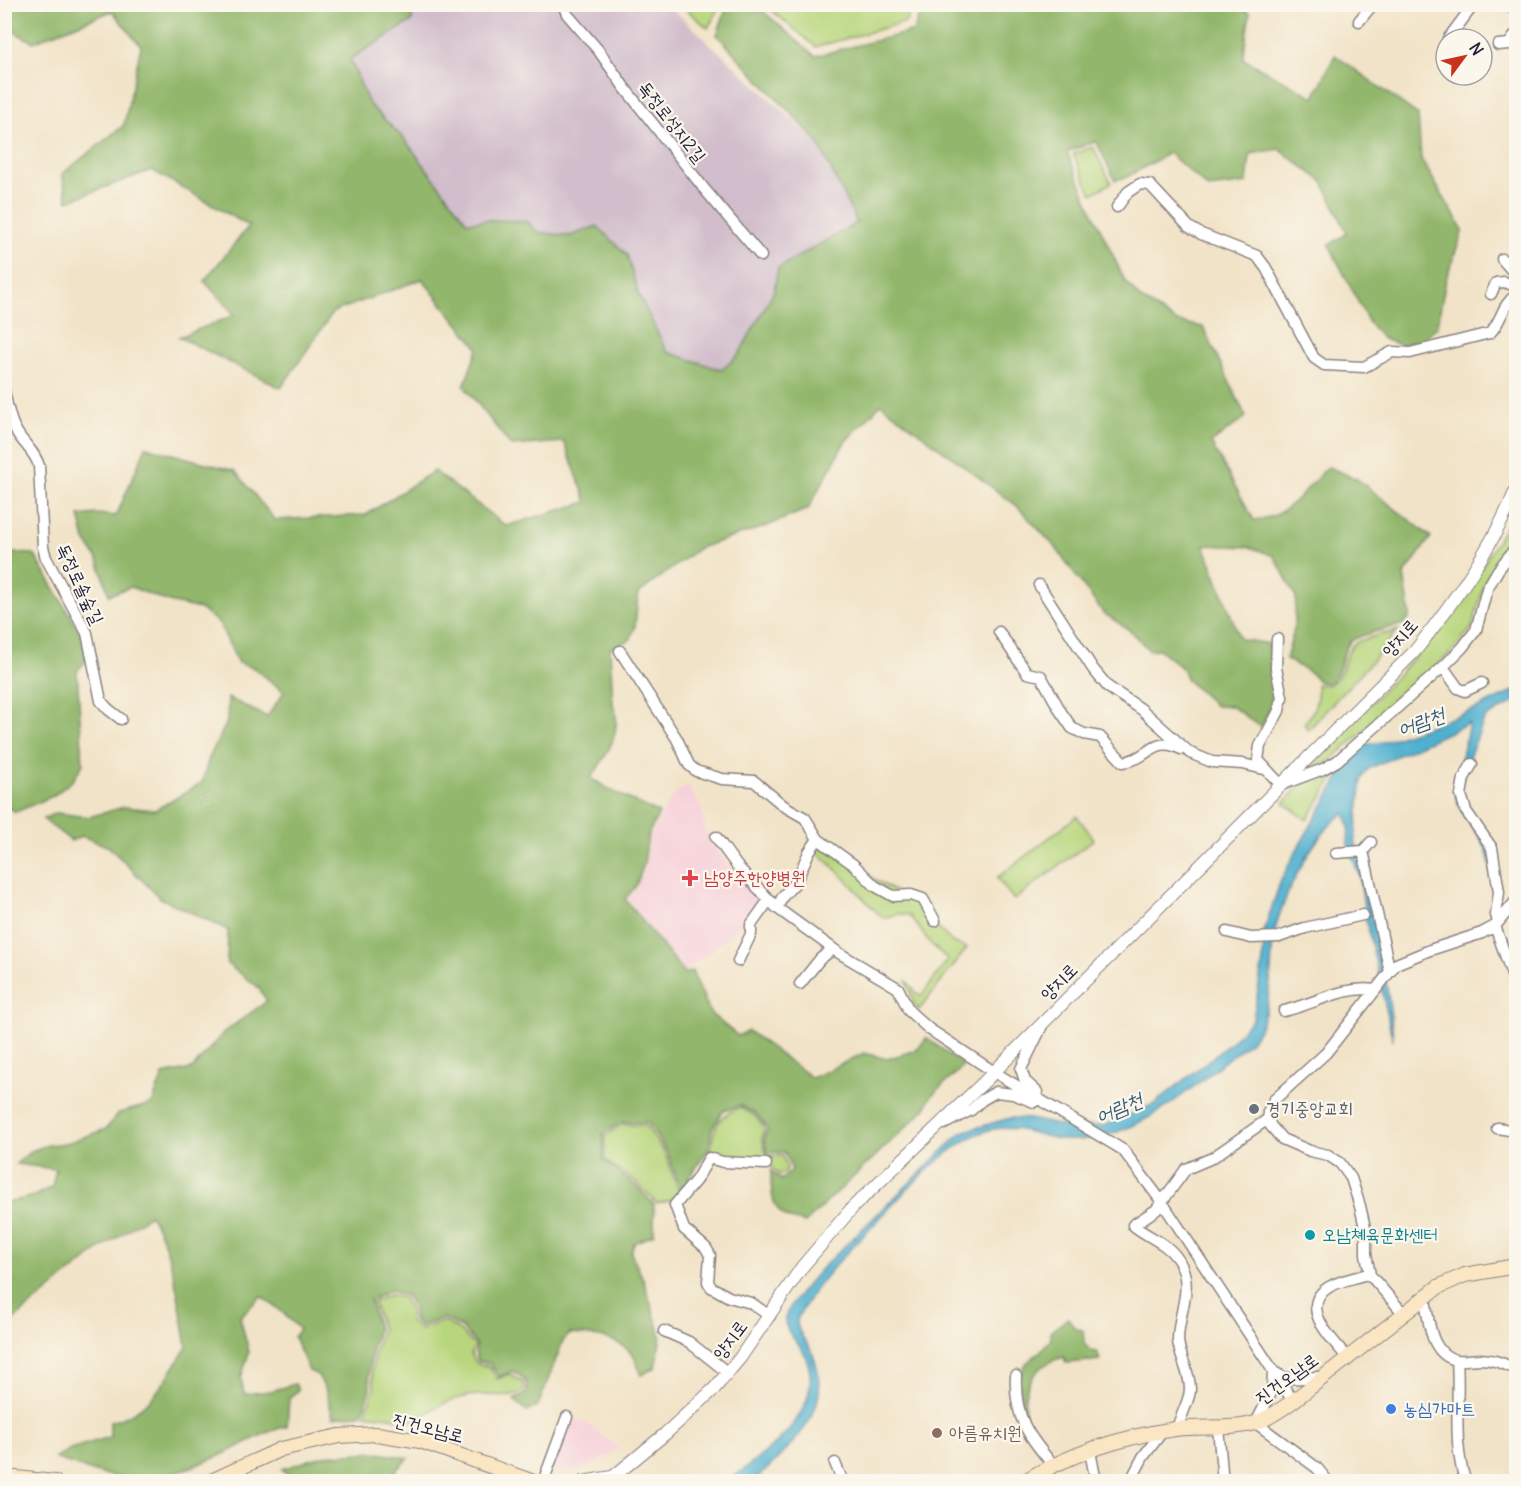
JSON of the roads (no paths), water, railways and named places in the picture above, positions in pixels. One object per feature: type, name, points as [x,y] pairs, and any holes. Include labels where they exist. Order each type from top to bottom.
[{"type":"main road","name":"진건오남로","points":[[1023,1482],[1037,1478],[1054,1466],[1090,1451],[1124,1440],[1178,1429],[1256,1423],[1293,1401],[1347,1357],[1450,1280],[1516,1266]]},
{"type":"main road","name":"진건오남로","points":[[209,1482],[281,1449],[339,1436],[377,1434],[420,1441],[534,1482]]},
{"type":"main road","points":[[4,1480],[16,1478],[55,1482]]},
{"type":"street","name":"독정로성지2길","points":[[563,4],[567,14],[599,51],[631,96],[761,256]]},
{"type":"street","points":[[1359,21],[1373,4]]},
{"type":"street","points":[[1456,27],[1474,4]]},
{"type":"street","points":[[1509,4],[1516,11]]},
{"type":"street","points":[[1498,45],[1509,44],[1516,34]]},
{"type":"street","points":[[1117,207],[1128,192],[1140,184],[1150,185],[1189,227],[1257,256],[1266,267],[1314,358],[1324,365],[1364,367],[1392,352],[1410,353],[1490,333],[1495,328],[1506,302],[1516,295]]},
{"type":"street","points":[[1502,259],[1516,275]]},
{"type":"street","points":[[1491,294],[1496,283],[1504,282],[1516,286]]},
{"type":"street","name":"독정로솔숲길","points":[[4,391],[16,431],[36,456],[39,466],[43,547],[46,558],[87,633],[101,701],[108,710],[121,719]]},
{"type":"street","name":"양지로","points":[[609,1480],[665,1434],[714,1389],[832,1230],[895,1164],[1044,1023],[1415,651],[1450,607],[1473,573],[1490,546],[1515,497]]},
{"type":"street","points":[[1277,639],[1276,668],[1282,697],[1279,711],[1260,746],[1258,760],[1264,769],[1281,784],[1323,770],[1336,761],[1443,667],[1476,630],[1487,589],[1516,547]]},
{"type":"street","points":[[1039,585],[1093,669],[1108,687],[1141,709],[1190,753]]},
{"type":"street","points":[[999,632],[1028,673],[1041,676],[1072,728],[1084,734],[1100,737],[1123,762],[1133,761],[1160,744],[1171,743],[1212,762],[1264,769]]},
{"type":"street","points":[[621,651],[677,739],[689,765],[696,771],[722,779],[754,781],[784,806],[805,818],[818,839],[854,865],[884,892],[893,896],[911,895],[923,899],[935,921]]},
{"type":"street","points":[[1443,667],[1458,688],[1465,691],[1472,690],[1482,683]]},
{"type":"street","points":[[1472,764],[1464,778],[1461,795],[1466,811],[1492,848],[1499,892],[1496,924],[1516,986]]},
{"type":"street","points":[[716,837],[737,866],[773,904],[832,949],[898,988],[909,1011],[936,1034],[1123,1150],[1162,1202],[1293,1401]]},
{"type":"street","points":[[738,961],[752,934],[751,925],[796,882],[809,852],[818,839]]},
{"type":"street","points":[[1341,852],[1363,851],[1371,842]]},
{"type":"street","points":[[1363,851],[1390,972]]},
{"type":"street","points":[[1404,1314],[1370,1273],[1366,1254],[1366,1232],[1351,1178],[1340,1163],[1328,1155],[1282,1139],[1270,1125],[1268,1112],[1274,1100],[1326,1053],[1396,964],[1482,933],[1496,924],[1516,901]]},
{"type":"street","points":[[1227,932],[1258,938],[1279,937],[1305,928],[1363,915]]},
{"type":"street","points":[[800,984],[820,959],[832,949]]},
{"type":"street","points":[[1284,1011],[1350,991],[1377,988]]},
{"type":"street","points":[[1044,1023],[1022,1065],[1022,1074],[1030,1086],[1059,1112]]},
{"type":"street","points":[[934,1129],[971,1110],[996,1092],[1014,1094],[1059,1112]]},
{"type":"street","points":[[1178,1429],[1190,1389],[1188,1371],[1180,1352],[1178,1338],[1187,1294],[1184,1274],[1178,1258],[1163,1243],[1146,1236],[1133,1225],[1156,1210],[1186,1169],[1212,1158],[1268,1119]]},
{"type":"street","points":[[1497,1128],[1516,1131]]},
{"type":"street","points":[[766,1164],[723,1162],[709,1158],[696,1180],[675,1205],[684,1229],[706,1248],[710,1255],[708,1281],[711,1287],[729,1298],[751,1303],[770,1316]]},
{"type":"street","points":[[1347,1357],[1316,1316],[1317,1304],[1319,1297],[1327,1288],[1370,1273]]},
{"type":"street","points":[[1425,1297],[1433,1338],[1443,1354],[1457,1360],[1498,1361],[1516,1369]]},
{"type":"street","points":[[664,1331],[689,1342],[728,1373]]},
{"type":"street","points":[[1457,1360],[1459,1438],[1461,1464],[1466,1482]]},
{"type":"street","points":[[1273,1371],[1283,1378],[1290,1379],[1322,1377]]},
{"type":"street","points":[[1273,1371],[1272,1391],[1256,1423],[1317,1468],[1326,1479]]},
{"type":"street","points":[[1016,1376],[1016,1403],[1021,1419],[1035,1444],[1054,1466]]},
{"type":"street","points":[[543,1482],[567,1417]]},
{"type":"street","points":[[1218,1427],[1223,1482]]},
{"type":"street","points":[[1130,1482],[1143,1457],[1162,1432]]},
{"type":"street","points":[[1090,1451],[1096,1482]]},
{"type":"street","points":[[835,1463],[843,1482]]},
{"type":"street","points":[[583,1482],[609,1480]]},
{"type":"water","points":[[1516,690],[1516,701],[1485,718],[1465,767],[1459,790],[1489,848],[1494,893],[1487,852],[1456,798],[1455,789],[1469,723],[1368,769],[1362,779],[1355,840],[1364,873],[1388,994],[1393,1041],[1366,920],[1360,878],[1348,845],[1349,826],[1345,813],[1321,836],[1309,853],[1281,909],[1273,942],[1266,1008],[1259,1029],[1253,1038],[1172,1103],[1132,1126],[1089,1139],[1066,1140],[1021,1130],[994,1129],[961,1143],[927,1170],[820,1283],[799,1315],[798,1326],[813,1355],[819,1383],[819,1396],[815,1408],[803,1430],[772,1465],[758,1476],[746,1482],[727,1482],[775,1444],[790,1429],[801,1412],[808,1395],[810,1376],[805,1355],[787,1328],[785,1319],[796,1299],[826,1264],[962,1132],[1010,1118],[1030,1119],[1063,1126],[1103,1126],[1154,1104],[1229,1044],[1253,1019],[1263,961],[1264,931],[1281,880],[1354,752],[1361,745],[1383,742],[1415,731],[1476,709]]},
{"type":"place","name":"남양주한양병원","points":[[690,878]]},
{"type":"place","name":"경기중앙교회","points":[[1254,1109]]},
{"type":"place","name":"오남쳬육문화센터","points":[[1310,1235]]},
{"type":"place","name":"농심가마트","points":[[1391,1409]]},
{"type":"place","name":"아름유치원","points":[[937,1433]]},
{"type":"water label","name":"어람천","points":[[1421,722]]},
{"type":"water label","name":"어람천","points":[[1119,1108]]}]
